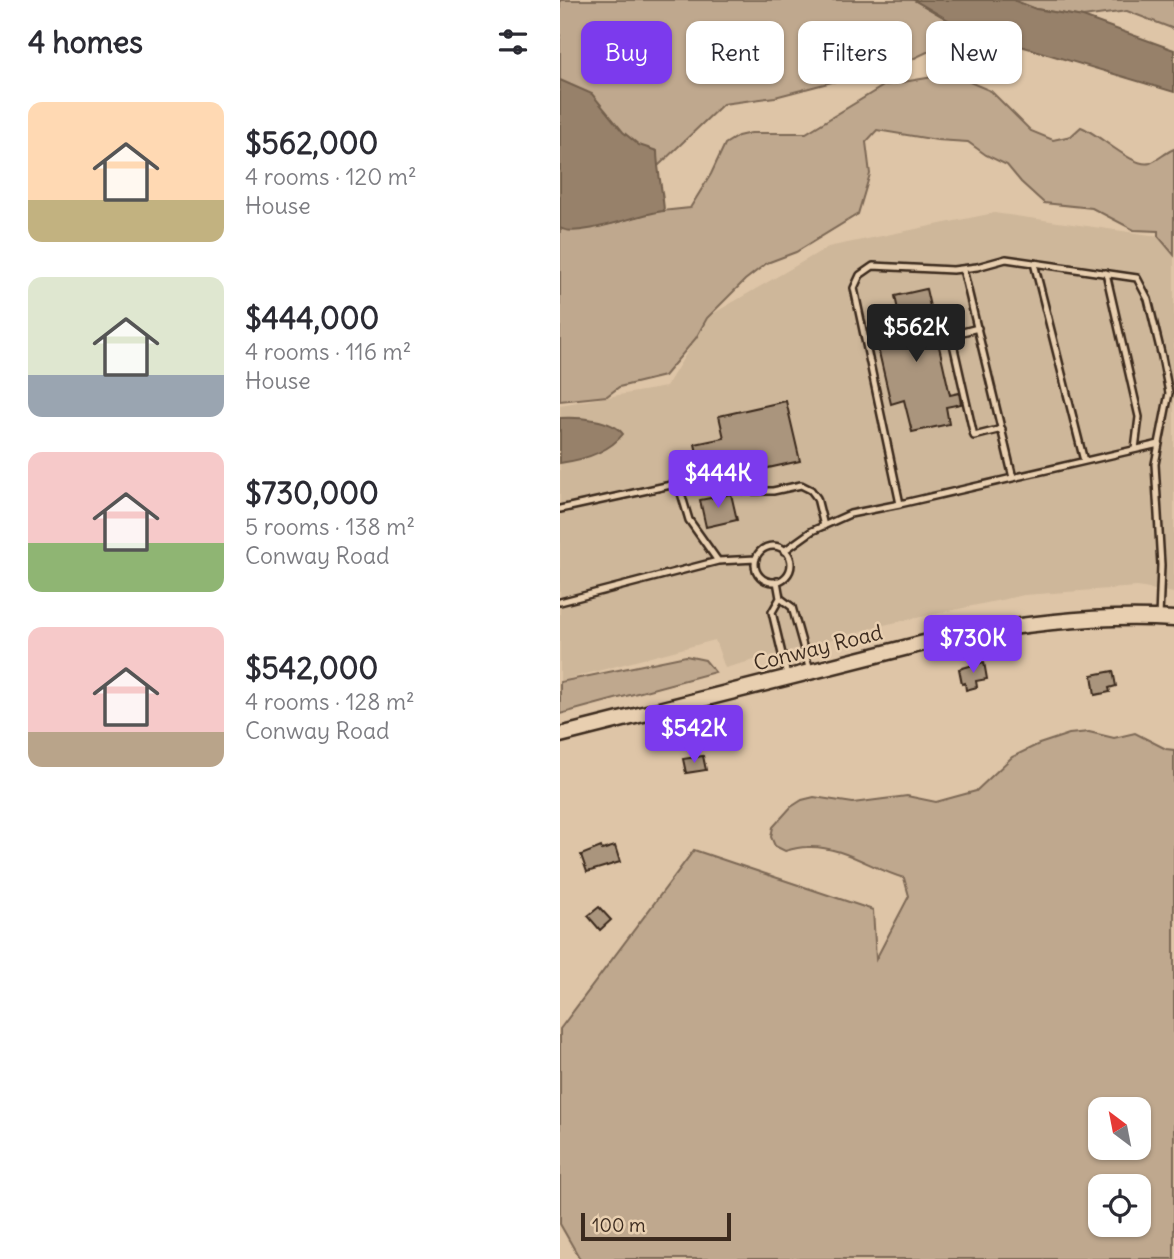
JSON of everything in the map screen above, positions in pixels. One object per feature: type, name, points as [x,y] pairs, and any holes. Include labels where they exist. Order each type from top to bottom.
[{"type":"street","name":"Conway Road","points":[[560,735],[932,641],[992,629],[1107,618],[1167,619]]},
{"type":"lane","points":[[900,504],[854,288],[860,275],[873,266],[953,270],[1006,258],[1137,278],[1147,299],[1169,393],[1155,464],[1167,619]]},
{"type":"lane","points":[[1034,263],[1084,461]]},
{"type":"lane","points":[[963,269],[1013,478]]},
{"type":"lane","points":[[1106,273],[1139,417],[1135,449]]},
{"type":"lane","points":[[978,328],[951,334],[974,436],[1002,429]]},
{"type":"lane","points":[[784,551],[812,531],[850,514],[1159,444]]},
{"type":"lane","points":[[560,509],[694,480],[748,491],[774,491],[802,485],[811,490],[817,498],[824,526]]},
{"type":"lane","points":[[678,483],[689,520],[718,561]]},
{"type":"lane","points":[[769,547],[784,551],[790,560],[786,576],[777,581],[765,580],[755,565],[758,554],[769,547]]},
{"type":"lane","points":[[560,602],[718,561],[756,559]]},
{"type":"lane","points":[[777,581],[780,598],[772,612],[787,677]]},
{"type":"lane","points":[[780,598],[793,607],[810,671]]},
{"type":"shaded area","points":[[560,0],[914,0],[950,21],[926,21],[926,53],[912,59],[912,21],[798,21],[798,84],[824,84],[775,97],[723,104],[594,227],[652,212],[690,208],[711,174],[725,144],[738,136],[751,133],[806,133],[885,85],[912,84],[912,80],[926,78],[926,84],[975,84],[991,91],[1031,131],[1053,140],[1071,136],[1081,127],[1125,155],[1143,163],[1153,162],[1174,149],[1174,255],[1158,236],[1158,231],[1134,230],[1092,208],[1044,203],[1007,165],[968,142],[877,130],[866,142],[870,174],[858,214],[796,252],[767,263],[745,280],[707,318],[696,338],[664,376],[619,387],[607,396],[560,401]]},
{"type":"shaded area","points":[[914,0],[1013,0],[1036,9],[1083,17],[1174,50],[1174,92],[1022,46],[1022,21],[950,21]]},
{"type":"shaded area","points":[[1013,0],[1174,0],[1174,29],[1127,11],[1083,17],[1036,9]]},
{"type":"shaded area","points":[[560,80],[592,94],[623,132],[639,145],[657,151],[664,211],[594,228],[569,231],[560,228]]},
{"type":"shaded area","points":[[994,213],[1158,236],[1174,255],[1174,593],[1137,587],[1024,595],[888,624],[725,668],[715,640],[560,681],[560,405],[666,387],[709,316],[828,247]]},
{"type":"shaded area","points":[[560,418],[603,422],[623,434],[610,446],[594,454],[560,463]]},
{"type":"shaded area","points":[[686,656],[705,660],[715,672],[560,714],[560,682]]},
{"type":"shaded area","points":[[1089,732],[1114,738],[1135,733],[1166,749],[1174,750],[1174,1259],[580,1259],[560,1224],[560,1029],[694,850],[873,910],[876,959],[909,896],[904,878],[820,847],[785,851],[775,846],[771,837],[773,827],[791,807],[814,797],[853,803],[907,796],[936,802],[976,791],[1012,757],[1069,734]]},
{"type":"building","points":[[926,289],[950,395],[959,393],[961,404],[946,407],[949,424],[912,432],[904,400],[891,404],[875,335],[902,329],[895,296]]},
{"type":"building","points":[[786,401],[800,461],[732,476],[730,467],[715,470],[711,453],[698,457],[695,444],[724,438],[719,416]]},
{"type":"building","points":[[731,494],[737,520],[706,527],[700,500]]},
{"type":"building","points":[[984,662],[987,679],[976,681],[977,687],[966,690],[959,669]]},
{"type":"building","points":[[1113,671],[1116,686],[1109,688],[1110,692],[1095,695],[1092,675]]},
{"type":"building","points":[[703,756],[706,770],[686,773],[683,759]]},
{"type":"building","points":[[615,846],[620,862],[587,872],[581,855],[601,847],[602,850]]},
{"type":"building","points":[[599,907],[611,920],[600,930],[588,916]]}]
